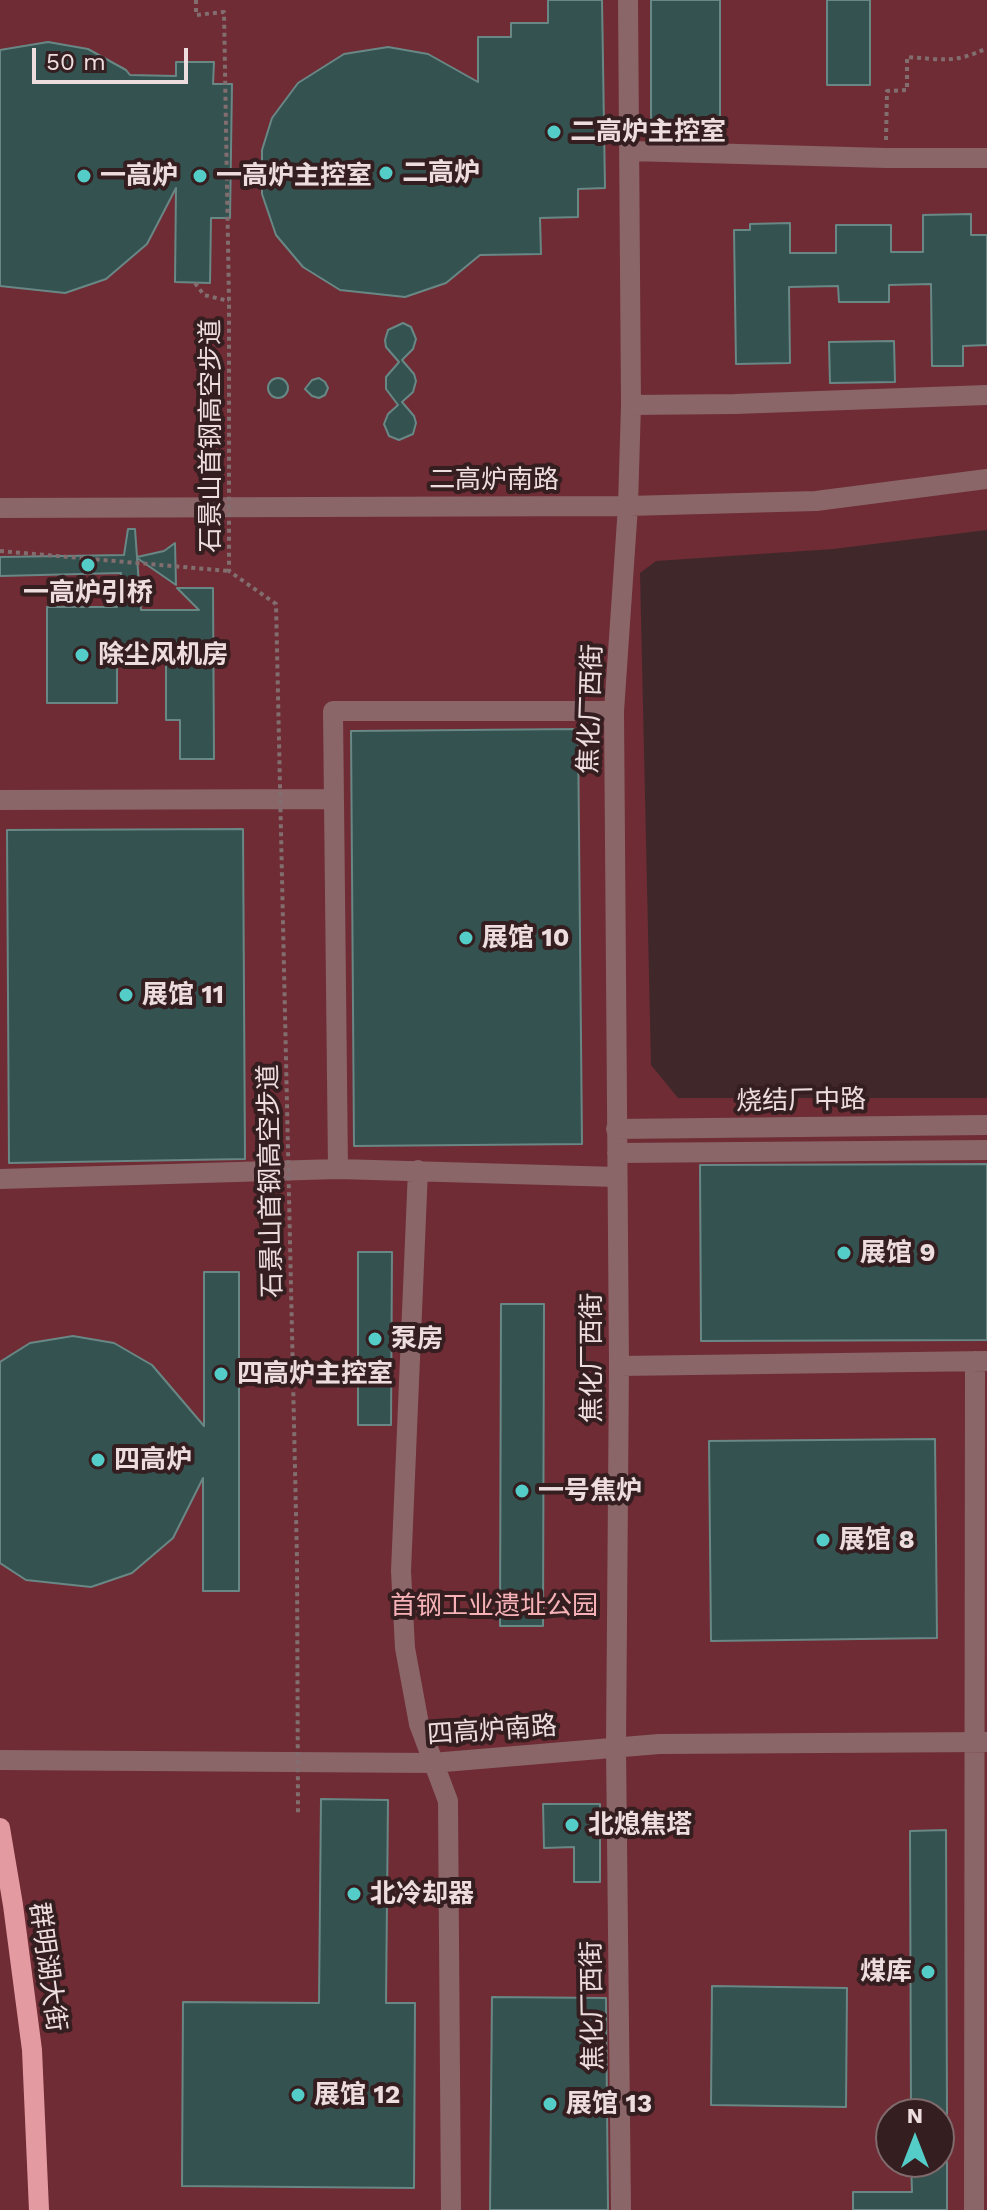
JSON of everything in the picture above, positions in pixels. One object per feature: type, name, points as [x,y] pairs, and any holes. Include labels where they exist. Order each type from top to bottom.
[{"type":"main road","name":"群明湖大街","points":[[0,1828],[32,2050],[39,2210]]},
{"type":"street","name":"焦化厂西街","points":[[621,2210],[616,1747],[619,1366],[614,711],[628,506],[631,405],[628,0]]},
{"type":"street","points":[[630,151],[987,158]]},
{"type":"street","points":[[631,405],[987,395]]},
{"type":"street","name":"二高炉南路","points":[[0,508],[628,506],[816,501],[987,479]]},
{"type":"street","points":[[338,1169],[333,711],[614,711]]},
{"type":"street","points":[[0,800],[334,799]]},
{"type":"street","name":"烧结厂中路","points":[[616,1129],[987,1125]]},
{"type":"street","name":"烧结厂中路","points":[[617,1153],[987,1150]]},
{"type":"street","points":[[0,1179],[338,1169],[617,1177]]},
{"type":"street","points":[[418,1170],[401,1571],[405,1648],[419,1724],[448,1801],[451,2210]]},
{"type":"street","points":[[619,1366],[981,1361],[981,1742],[974,2210]]},
{"type":"street","name":"四高炉南路","points":[[0,1760],[432,1763],[659,1744],[981,1742]]},
{"type":"path","name":"石景山首钢高空步道","points":[[196,0],[196,15],[224,12],[229,301],[229,571]]},
{"type":"path","points":[[886,158],[887,91],[907,90],[907,57],[954,60],[987,48]]},
{"type":"path","name":"石景山首钢高空步道","points":[[195,283],[204,295],[229,301]]},
{"type":"path","name":"石景山首钢高空步道","points":[[0,551],[229,571],[276,604],[297,1560],[298,1814]]},
{"type":"green space","name":"首钢工业遗址公园","points":[[0,0],[987,0],[987,530],[833,549],[656,561],[640,573],[651,1065],[678,1098],[987,1098],[987,2210],[0,2210]]},
{"type":"building","name":"二高炉","points":[[548,0],[602,0],[605,188],[578,189],[578,217],[540,218],[541,254],[480,255],[446,283],[405,297],[340,290],[303,267],[276,235],[262,194],[262,150],[272,118],[298,83],[344,54],[388,47],[428,54],[478,82],[478,37],[511,37],[511,23],[548,23]]},
{"type":"building","points":[[651,0],[720,0],[720,128],[651,128]]},
{"type":"building","points":[[827,0],[870,0],[870,85],[827,85]]},
{"type":"building","name":"一高炉","points":[[48,42],[88,49],[130,75],[176,76],[176,62],[214,62],[213,84],[232,84],[230,218],[211,218],[210,283],[175,282],[176,188],[147,244],[106,279],[65,293],[0,286],[0,50]]},
{"type":"building","points":[[971,214],[971,235],[987,235],[987,345],[963,346],[963,366],[932,366],[931,284],[889,285],[889,302],[839,302],[838,286],[789,287],[790,363],[736,364],[734,230],[750,230],[750,224],[790,223],[790,253],[836,253],[836,225],[891,225],[891,252],[923,252],[923,215]]},
{"type":"building","points":[[403,323],[411,327],[416,339],[413,349],[402,360],[416,381],[413,392],[402,402],[416,423],[413,434],[399,440],[389,436],[384,424],[388,414],[398,405],[386,389],[386,377],[399,362],[386,347],[385,340],[388,330]]},
{"type":"building","points":[[894,341],[895,382],[830,383],[829,342]]},
{"type":"building","points":[[278,378],[285,381],[288,388],[285,395],[278,398],[271,395],[268,388],[271,381]]},
{"type":"building","points":[[319,378],[328,388],[325,395],[319,398],[305,389],[312,380]]},
{"type":"building","points":[[128,529],[135,529],[137,557],[164,551],[175,543],[176,585],[137,558],[141,610],[199,610],[177,588],[213,588],[214,759],[180,759],[180,720],[166,720],[166,658],[117,659],[117,703],[47,703],[47,607],[117,607],[121,573],[0,576],[0,557],[124,555]]},
{"type":"building","name":"展馆 10","points":[[578,729],[582,1144],[354,1146],[351,731]]},
{"type":"building","name":"展馆 11","points":[[243,829],[245,1159],[9,1163],[7,830]]},
{"type":"building","name":"展馆 9","points":[[987,1164],[987,1340],[701,1341],[700,1165]]},
{"type":"building","name":"泵房","points":[[358,1252],[392,1252],[391,1425],[358,1425]]},
{"type":"building","name":"四高炉","points":[[204,1272],[239,1272],[239,1591],[203,1591],[203,1478],[173,1538],[132,1573],[91,1587],[26,1580],[0,1563],[0,1362],[30,1343],[73,1336],[114,1343],[152,1365],[204,1426]]},
{"type":"building","name":"一号焦炉","points":[[501,1304],[544,1304],[543,1626],[500,1626]]},
{"type":"building","name":"展馆 8","points":[[935,1439],[937,1638],[711,1641],[709,1441]]},
{"type":"building","name":"展馆 12","points":[[321,1799],[388,1800],[386,2003],[415,2003],[414,2188],[182,2186],[183,2002],[319,2003]]},
{"type":"building","name":"北熄焦塔","points":[[543,1804],[600,1804],[600,1882],[574,1882],[574,1847],[544,1848]]},
{"type":"building","name":"煤库","points":[[946,1830],[947,2098],[911,2098],[910,1831]]},
{"type":"building","points":[[712,1986],[847,1988],[846,2107],[711,2105]]},
{"type":"building","name":"展馆 13","points":[[492,1997],[606,1998],[608,2210],[490,2210]]},
{"type":"building","points":[[912,2178],[947,2178],[947,2210],[853,2210],[853,2192],[912,2192]]},
{"type":"place","name":"二高炉主控室","points":[[554,132]]},
{"type":"place","name":"二高炉","points":[[386,173]]},
{"type":"place","name":"一高炉","points":[[84,176]]},
{"type":"place","name":"一高炉主控室","points":[[200,176]]},
{"type":"place","name":"一高炉引桥","points":[[88,565]]},
{"type":"place","name":"除尘风机房","points":[[82,655]]},
{"type":"place","name":"展馆 10","points":[[466,938]]},
{"type":"place","name":"展馆 11","points":[[126,995]]},
{"type":"place","name":"展馆 9","points":[[844,1253]]},
{"type":"place","name":"泵房","points":[[375,1339]]},
{"type":"place","name":"四高炉主控室","points":[[221,1374]]},
{"type":"place","name":"四高炉","points":[[98,1460]]},
{"type":"place","name":"一号焦炉","points":[[522,1491]]},
{"type":"place","name":"展馆 8","points":[[823,1540]]},
{"type":"place","name":"北熄焦塔","points":[[572,1825]]},
{"type":"place","name":"北冷却器","points":[[354,1894]]},
{"type":"place","name":"煤库","points":[[928,1972]]},
{"type":"place","name":"展馆 12","points":[[298,2095]]},
{"type":"place","name":"展馆 13","points":[[550,2104]]}]
